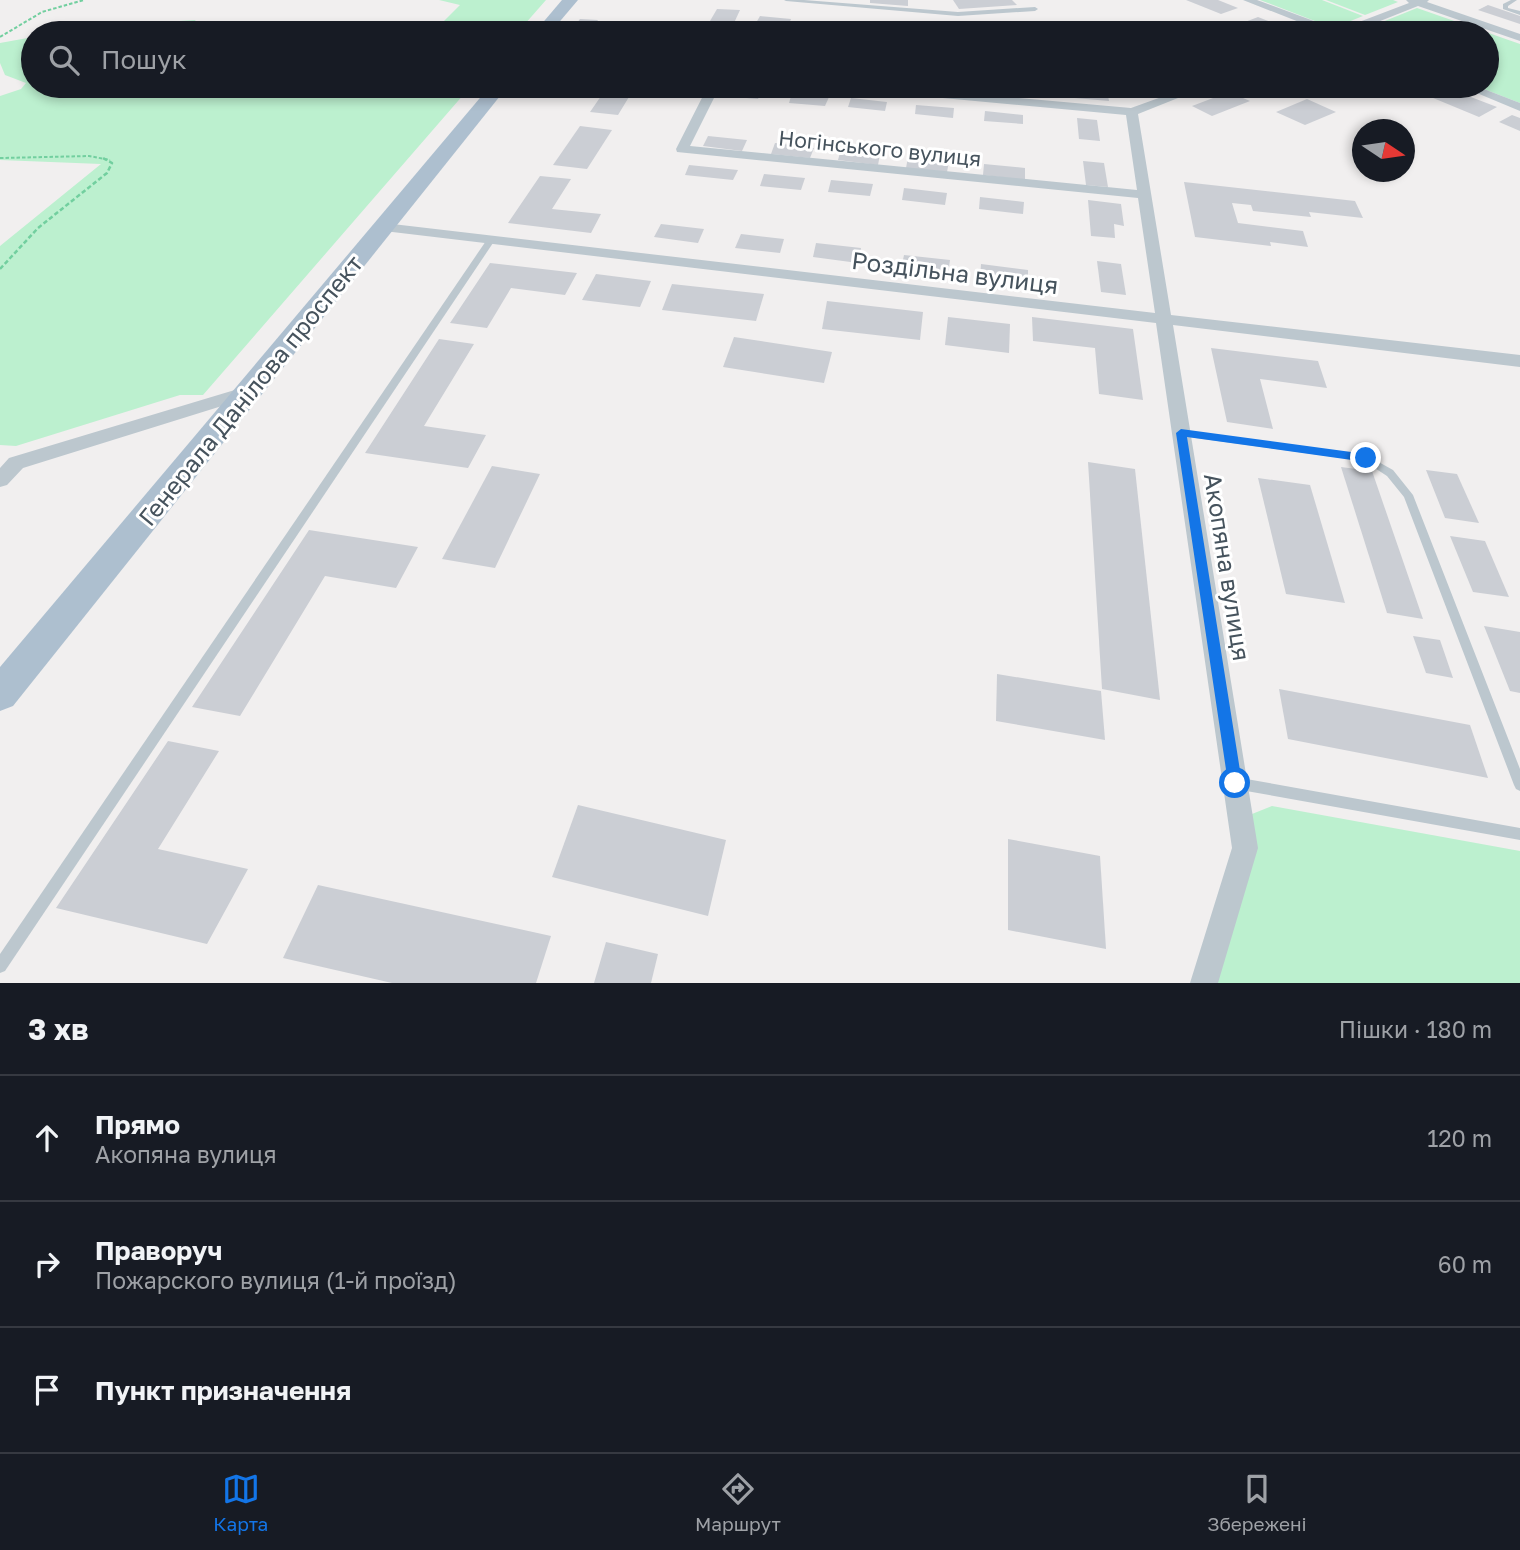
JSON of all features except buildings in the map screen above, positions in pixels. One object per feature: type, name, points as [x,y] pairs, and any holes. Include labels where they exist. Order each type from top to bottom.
[{"type":"main road","points":[[552,21],[570,0]]},
{"type":"main road","name":"Генерала Данілова проспект","points":[[1,692],[489,98]]},
{"type":"street","points":[[1248,0],[1305,21]]},
{"type":"street","points":[[1368,21],[1418,1],[1473,21]]},
{"type":"street","points":[[1499,30],[1520,38]]},
{"type":"street","name":"Ногінського вулиця","points":[[708,98],[682,149],[1145,195]]},
{"type":"street","points":[[978,98],[1132,112],[1170,98]]},
{"type":"street","points":[[1497,98],[1520,107]]},
{"type":"street","name":"Акопяна вулиця","points":[[1132,112],[1245,848],[1204,983]]},
{"type":"street","name":"Роздільна вулиця","points":[[384,227],[1520,361]]},
{"type":"street","points":[[0,480],[16,463],[248,392]]},
{"type":"lane","points":[[786,0],[846,2],[958,14],[1035,9]]},
{"type":"lane","points":[[1515,0],[1504,5],[1506,9],[1520,13]]},
{"type":"lane","points":[[0,966],[491,240]]},
{"type":"lane","points":[[1181,433],[1366,458],[1390,473],[1408,495],[1520,785]]},
{"type":"lane","points":[[1235,783],[1520,834]]},
{"type":"path","points":[[27,21],[42,12],[84,0]]},
{"type":"path","points":[[0,37],[21,24]]},
{"type":"path","points":[[0,158],[89,156],[109,159],[112,163],[107,173],[38,228],[0,270]]},
{"type":"green space","points":[[439,0],[546,0],[528,21],[444,21],[460,5]]},
{"type":"green space","points":[[1260,0],[1322,0],[1363,16],[1350,21],[1315,21]]},
{"type":"green space","points":[[1326,0],[1393,0],[1398,2],[1365,15]]},
{"type":"green space","points":[[1417,8],[1454,21],[1385,21]]},
{"type":"green space","points":[[1499,37],[1520,44],[1520,103],[1499,95]]},
{"type":"green space","points":[[21,39],[21,81],[5,75],[0,63],[0,43]]},
{"type":"green space","points":[[21,89],[21,98],[461,98],[203,395],[180,395],[16,446],[0,445],[0,246],[101,164],[0,160],[0,96]]},
{"type":"green space","points":[[1272,806],[1520,851],[1520,983],[1200,983],[1241,846],[1237,820]]},
{"type":"route","points":[[1235,783],[1181,433],[1366,458]]}]
